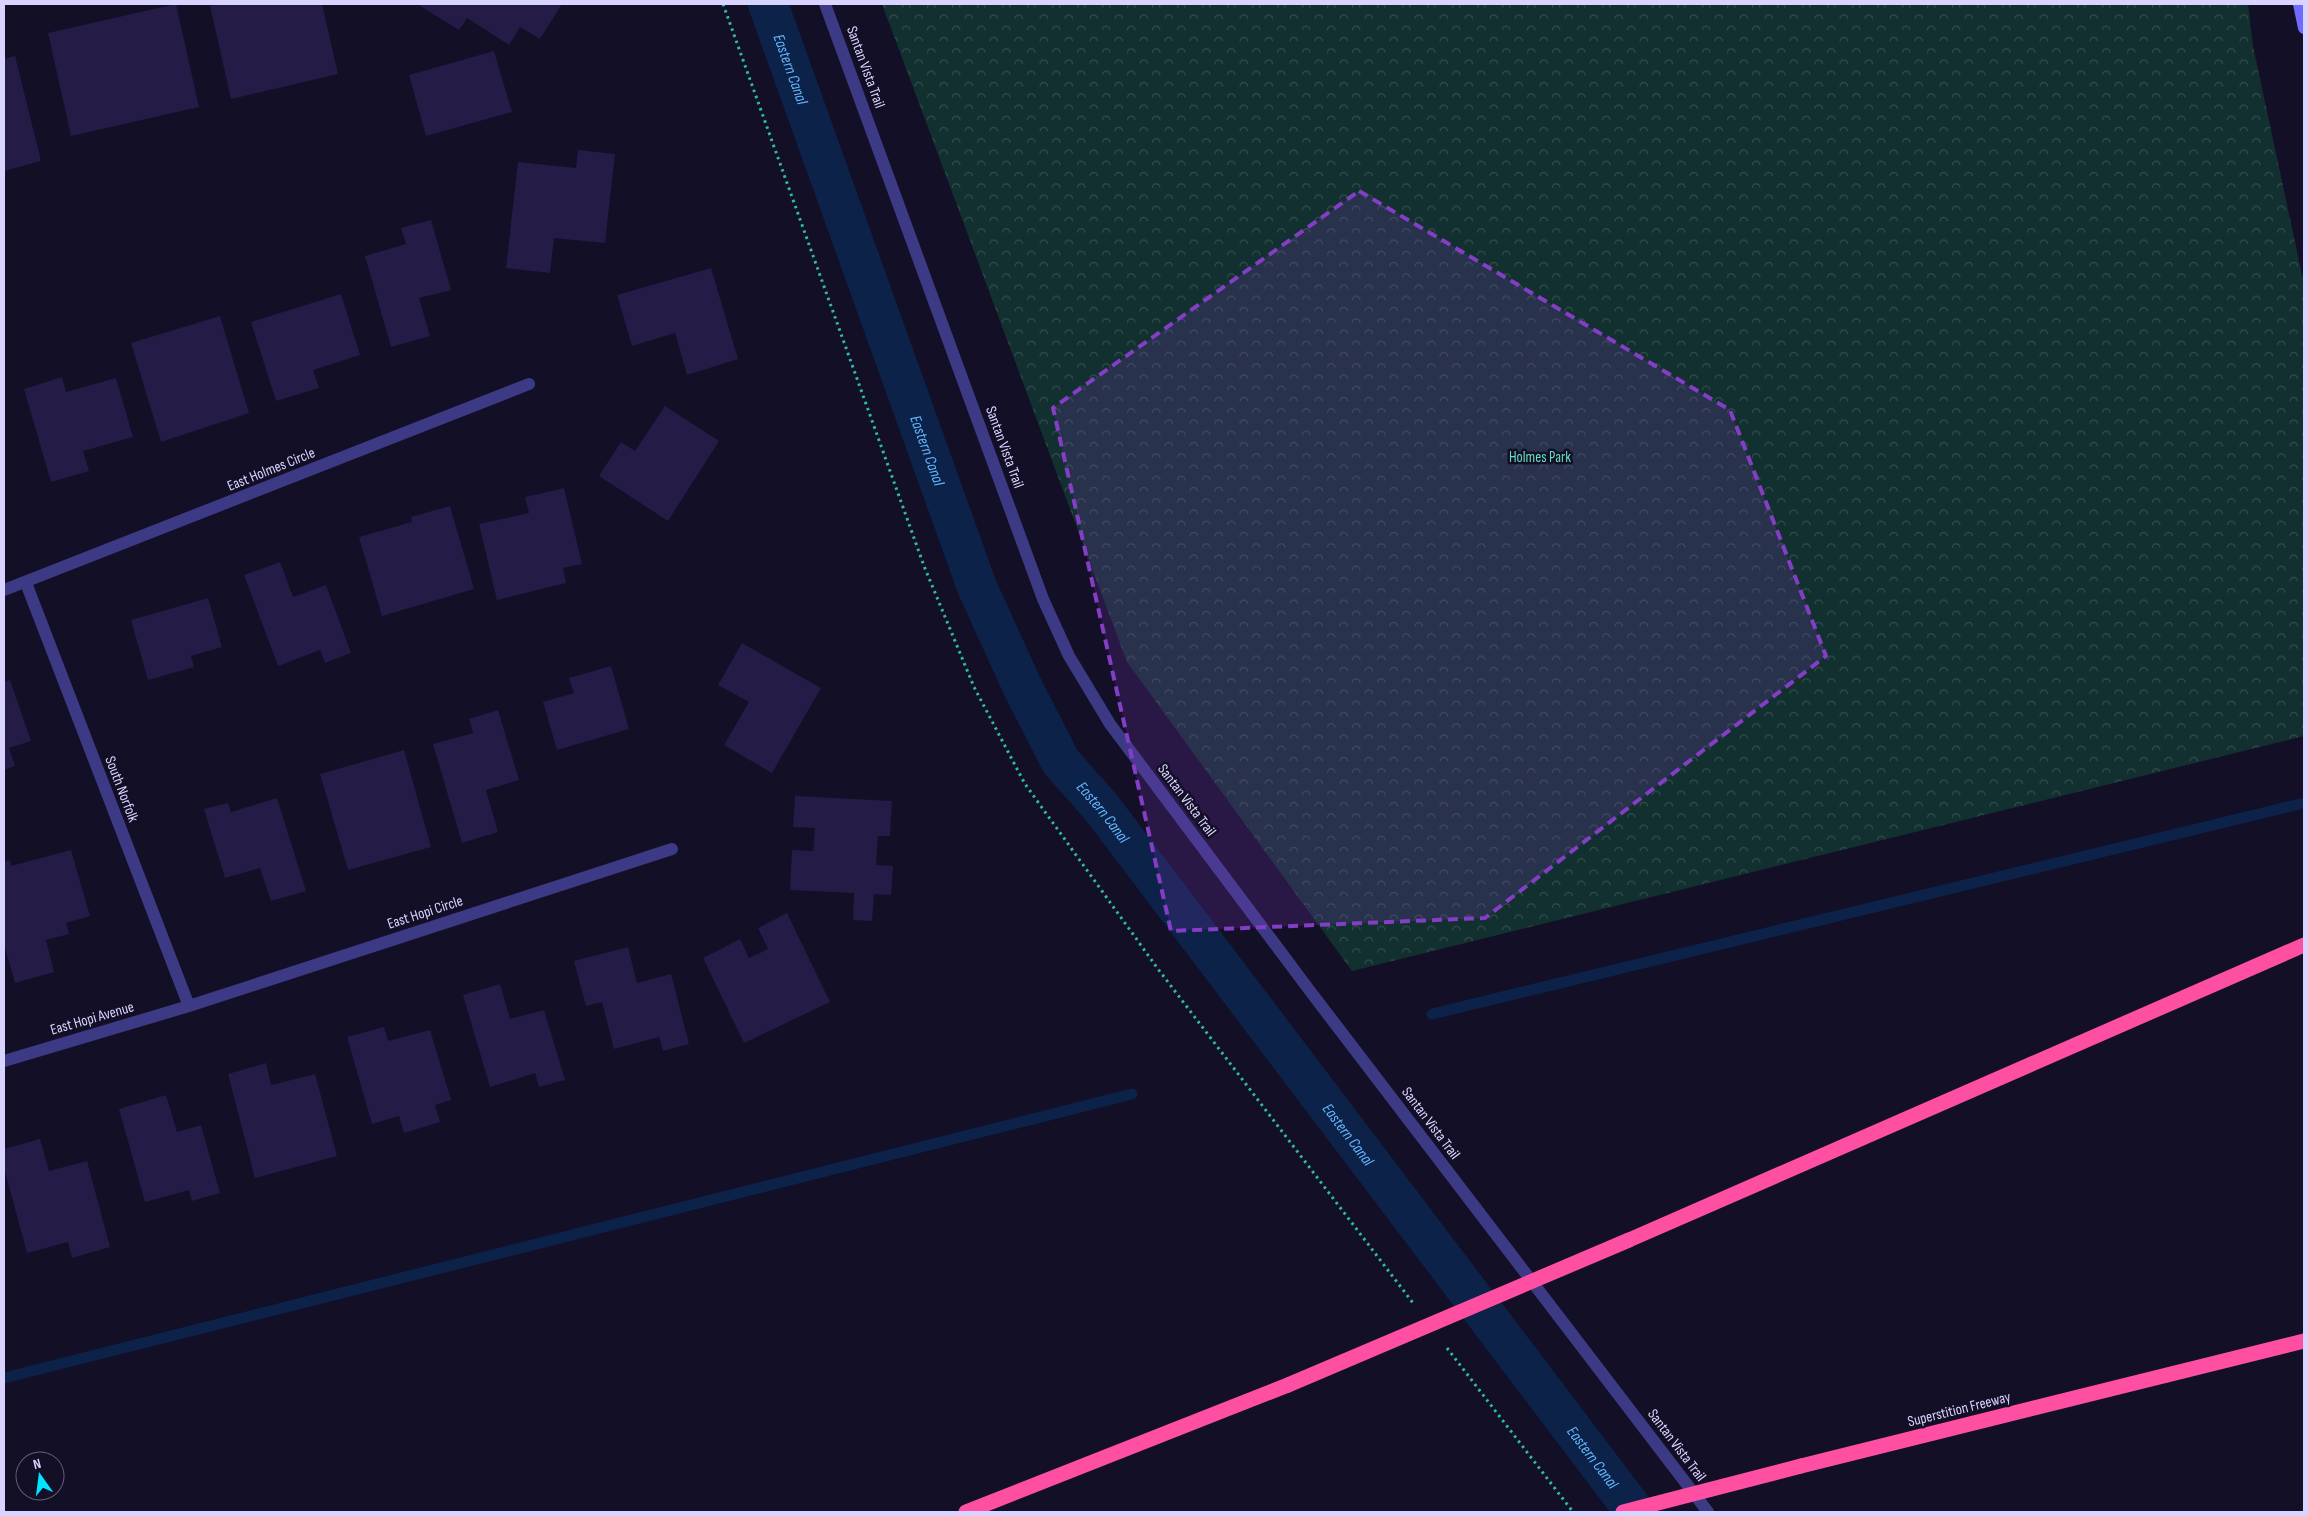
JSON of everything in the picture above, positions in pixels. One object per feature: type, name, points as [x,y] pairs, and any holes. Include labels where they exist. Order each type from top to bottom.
[{"type":"highway","points":[[966,1512],[1288,1384],[1629,1240],[2304,946]]},
{"type":"highway","name":"Superstition Freeway","points":[[1623,1512],[2304,1341]]},
{"type":"main road","points":[[2298,4],[2304,28]]},
{"type":"street","name":"Santan Vista Trail","points":[[825,4],[1043,599],[1069,656],[1115,732],[1310,991],[1708,1512]]},
{"type":"street","name":"East Holmes Circle","points":[[4,590],[26,583],[529,384]]},
{"type":"street","name":"South Norfolk","points":[[26,583],[189,1006]]},
{"type":"street","name":"East Hopi Circle","points":[[189,1006],[672,849]]},
{"type":"street","name":"East Hopi Avenue","points":[[4,1061],[189,1006]]},
{"type":"path","points":[[723,4],[924,566],[974,687],[1024,784],[1158,969],[1416,1307]]},
{"type":"path","points":[[1447,1347],[1573,1512]]},
{"type":"highlighted area","points":[[1359,191],[1730,410],[1826,656],[1485,918],[1171,931],[1053,408]]},
{"type":"green space","name":"Holmes Park","points":[[882,4],[2248,4],[2253,46],[2304,284],[2304,736],[1352,971],[1127,662]]},
{"type":"building","points":[[176,4],[199,107],[71,136],[48,33]]},
{"type":"building","points":[[219,4],[322,4],[338,74],[231,99],[210,6]]},
{"type":"building","points":[[417,4],[562,4],[540,39],[520,27],[509,45],[467,18],[459,30]]},
{"type":"building","points":[[494,51],[512,112],[426,136],[409,75]]},
{"type":"building","points":[[15,56],[41,161],[4,171],[4,59]]},
{"type":"building","points":[[578,150],[615,154],[605,243],[554,238],[550,273],[506,268],[518,162],[576,168]]},
{"type":"building","points":[[431,220],[451,290],[419,298],[430,336],[391,347],[365,256],[406,244],[401,228]]},
{"type":"building","points":[[711,268],[738,359],[687,375],[675,333],[632,346],[617,295]]},
{"type":"building","points":[[341,294],[360,355],[313,370],[319,388],[276,401],[251,322]]},
{"type":"building","points":[[220,316],[249,413],[161,442],[131,343]]},
{"type":"building","points":[[62,377],[66,392],[116,378],[133,437],[83,451],[89,471],[51,482],[24,389]]},
{"type":"building","points":[[665,406],[719,441],[668,521],[599,476],[621,442],[635,451]]},
{"type":"building","points":[[564,488],[582,564],[563,568],[566,583],[497,600],[479,524],[529,513],[525,497]]},
{"type":"building","points":[[450,506],[474,589],[382,616],[359,537],[412,522],[411,517]]},
{"type":"building","points":[[280,562],[293,597],[326,585],[351,653],[325,663],[320,650],[278,666],[244,575]]},
{"type":"building","points":[[208,598],[222,647],[191,656],[194,667],[148,680],[131,620]]},
{"type":"building","points":[[742,643],[821,688],[772,773],[724,745],[749,702],[718,685]]},
{"type":"building","points":[[611,666],[629,729],[557,750],[543,702],[574,693],[569,678]]},
{"type":"building","points":[[10,680],[31,741],[9,748],[15,766],[4,770],[4,682]]},
{"type":"building","points":[[498,710],[519,780],[486,790],[498,832],[462,843],[433,744],[473,733],[469,719]]},
{"type":"building","points":[[404,750],[431,847],[348,870],[320,774]]},
{"type":"building","points":[[795,796],[892,801],[890,836],[878,836],[876,865],[893,866],[891,895],[874,894],[872,921],[853,920],[854,893],[790,890],[792,850],[813,851],[815,828],[793,827]]},
{"type":"building","points":[[277,798],[306,891],[271,901],[260,868],[225,878],[204,809],[228,803],[231,812]]},
{"type":"building","points":[[71,850],[90,916],[66,923],[69,934],[46,940],[54,972],[15,983],[4,944],[4,862],[10,860],[11,866]]},
{"type":"building","points":[[787,913],[830,1002],[744,1043],[703,958],[740,939],[749,958],[768,949],[758,928]]},
{"type":"building","points":[[628,947],[637,983],[671,974],[689,1044],[663,1051],[659,1037],[614,1049],[602,1002],[586,1006],[574,961]]},
{"type":"building","points":[[500,984],[510,1019],[544,1010],[565,1080],[539,1087],[535,1073],[490,1087],[463,995]]},
{"type":"building","points":[[384,1027],[388,1041],[430,1030],[451,1100],[435,1105],[440,1122],[404,1133],[399,1116],[372,1124],[347,1037]]},
{"type":"building","points":[[266,1063],[271,1085],[315,1074],[337,1156],[255,1178],[228,1074]]},
{"type":"building","points":[[166,1095],[177,1132],[201,1125],[220,1193],[192,1201],[189,1190],[145,1202],[119,1109]]},
{"type":"building","points":[[40,1139],[49,1171],[87,1161],[110,1247],[72,1258],[68,1242],[27,1253],[4,1168],[4,1149]]},
{"type":"waterway","name":"Eastern Canal","points":[[768,4],[977,587],[1023,688],[1061,762],[1101,807],[1635,1512]]},
{"type":"waterway","points":[[1432,1014],[2304,803]]},
{"type":"waterway","points":[[4,1378],[1132,1094]]}]
